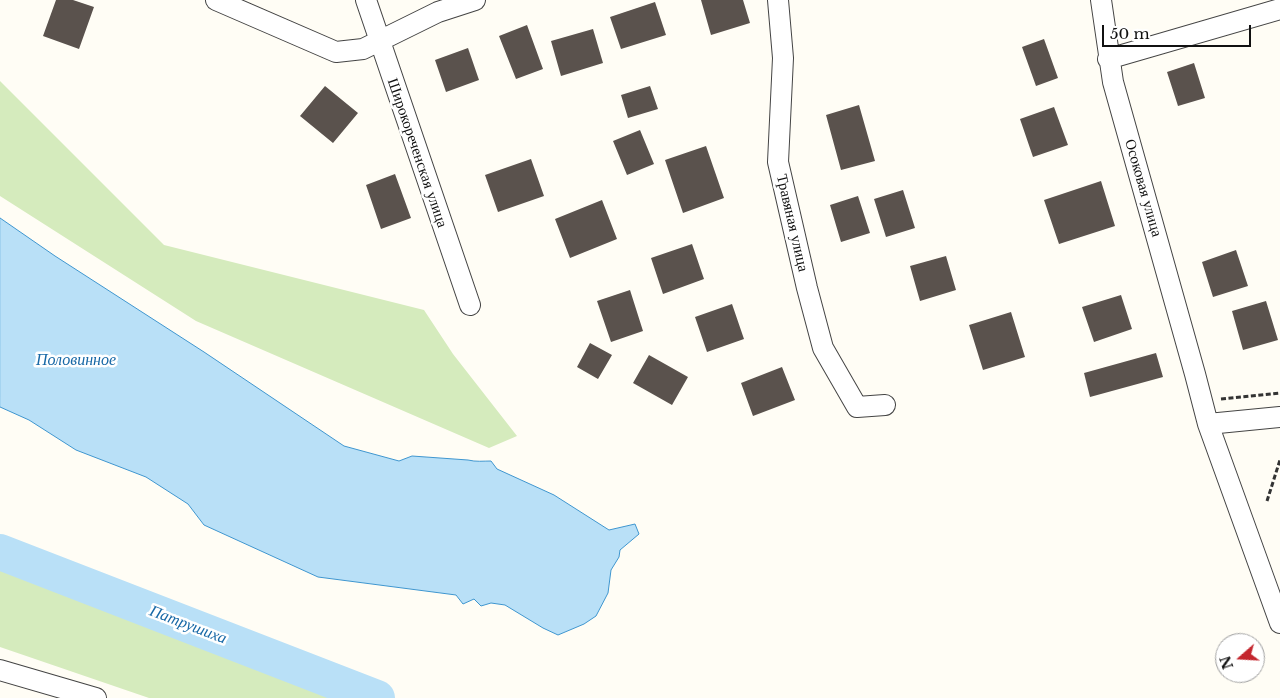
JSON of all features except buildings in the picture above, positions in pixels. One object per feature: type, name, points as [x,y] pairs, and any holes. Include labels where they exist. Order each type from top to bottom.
[{"type":"street","points":[[216,0],[336,52],[363,49],[438,12],[474,0]]},
{"type":"street","name":"Широкореченская улица","points":[[366,0],[470,306]]},
{"type":"street","name":"Травяная улица","points":[[778,0],[783,58],[778,162],[807,288],[823,348],[857,407],[885,405]]},
{"type":"street","name":"Осоковая улица","points":[[1101,0],[1112,82],[1208,424],[1280,623]]},
{"type":"street","points":[[1108,59],[1280,10]]},
{"type":"street","points":[[1208,424],[1280,418]]},
{"type":"street","points":[[0,670],[96,698]]},
{"type":"path","points":[[1215,399],[1280,393]]},
{"type":"path","points":[[1267,501],[1280,460]]},
{"type":"green space","points":[[0,81],[164,245],[424,310],[453,354],[517,436],[489,448],[196,321],[0,196]]},
{"type":"green space","points":[[0,568],[279,671],[346,698],[149,698],[0,647]]},
{"type":"water","name":"Половинное","points":[[0,218],[344,446],[399,461],[412,456],[491,461],[497,469],[554,495],[609,530],[635,524],[639,534],[620,550],[619,557],[611,570],[608,593],[596,616],[584,624],[558,635],[505,605],[491,603],[481,606],[474,599],[463,604],[456,595],[318,577],[204,525],[188,504],[146,477],[76,450],[29,420],[0,407]]},
{"type":"waterway","name":"Патрушиха","points":[[0,552],[377,698]]}]
